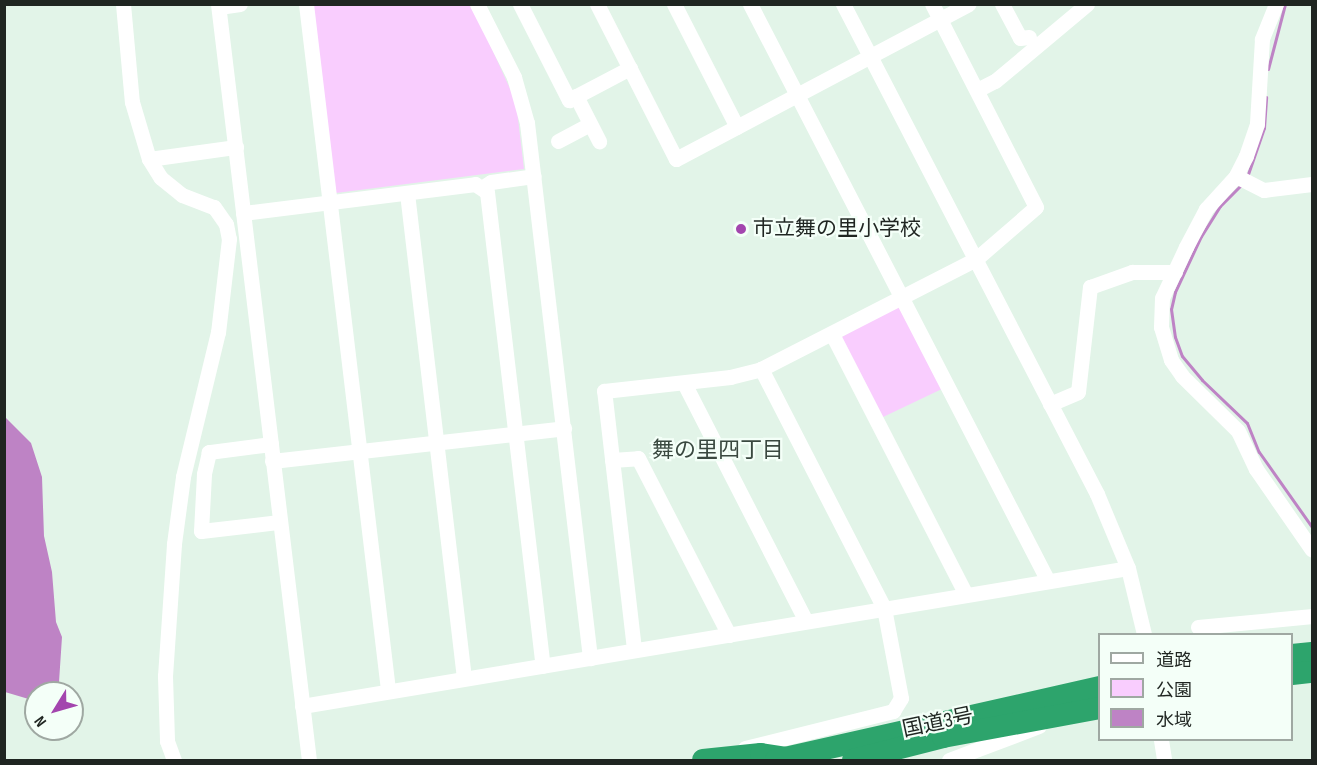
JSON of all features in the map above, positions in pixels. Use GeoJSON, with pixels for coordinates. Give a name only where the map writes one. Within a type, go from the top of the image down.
{"type":"FeatureCollection","features":[{"type":"Feature","properties":{"kind":"highway"},"geometry":{"type":"LineString","coordinates":[[1293,655],[1312,653]]}},
{"type":"Feature","properties":{"kind":"highway"},"geometry":{"type":"LineString","coordinates":[[1293,674],[1312,672]]}},
{"type":"Feature","properties":{"kind":"highway","name":"国道3号"},"geometry":{"type":"LineString","coordinates":[[713,759],[761,754],[781,759],[1098,687]]}},
{"type":"Feature","properties":{"kind":"highway","name":"国道3号"},"geometry":{"type":"LineString","coordinates":[[853,760],[943,737],[1098,708]]}},
{"type":"Feature","properties":{"kind":"street"},"geometry":{"type":"LineString","coordinates":[[123,4],[132,102],[149,159],[161,178],[182,195],[214,207],[226,225],[229,239],[218,332],[183,477],[174,544],[165,676],[167,741],[174,760]]}},
{"type":"Feature","properties":{"kind":"street"},"geometry":{"type":"LineString","coordinates":[[240,4],[218,6],[309,760]]}},
{"type":"Feature","properties":{"kind":"street"},"geometry":{"type":"LineString","coordinates":[[306,4],[388,690]]}},
{"type":"Feature","properties":{"kind":"street"},"geometry":{"type":"LineString","coordinates":[[477,4],[522,99],[534,176],[590,658]]}},
{"type":"Feature","properties":{"kind":"street"},"geometry":{"type":"LineString","coordinates":[[520,4],[569,100],[630,68]]}},
{"type":"Feature","properties":{"kind":"street"},"geometry":{"type":"LineString","coordinates":[[597,4],[676,159],[779,103],[798,97],[969,4]]}},
{"type":"Feature","properties":{"kind":"street"},"geometry":{"type":"LineString","coordinates":[[674,4],[737,127]]}},
{"type":"Feature","properties":{"kind":"street"},"geometry":{"type":"LineString","coordinates":[[750,4],[1048,581]]}},
{"type":"Feature","properties":{"kind":"street"},"geometry":{"type":"LineString","coordinates":[[843,4],[1097,494],[1128,568],[1144,633]]}},
{"type":"Feature","properties":{"kind":"street"},"geometry":{"type":"LineString","coordinates":[[634,649],[604,392],[684,383],[761,369],[976,259],[1036,207],[932,4]]}},
{"type":"Feature","properties":{"kind":"street"},"geometry":{"type":"LineString","coordinates":[[1002,4],[1020,38],[1029,37]]}},
{"type":"Feature","properties":{"kind":"street"},"geometry":{"type":"LineString","coordinates":[[977,90],[995,81],[1087,4]]}},
{"type":"Feature","properties":{"kind":"street"},"geometry":{"type":"LineString","coordinates":[[1276,4],[1262,39],[1258,65],[1257,124],[1236,176],[1206,209],[1175,272],[1160,311],[1164,343],[1171,360],[1182,376],[1238,431],[1256,470],[1312,550]]}},
{"type":"Feature","properties":{"kind":"street"},"geometry":{"type":"LineString","coordinates":[[576,96],[599,141]]}},
{"type":"Feature","properties":{"kind":"street"},"geometry":{"type":"LineString","coordinates":[[558,141],[590,124]]}},
{"type":"Feature","properties":{"kind":"street"},"geometry":{"type":"LineString","coordinates":[[149,159],[236,147]]}},
{"type":"Feature","properties":{"kind":"street"},"geometry":{"type":"LineString","coordinates":[[483,187],[491,182],[534,176]]}},
{"type":"Feature","properties":{"kind":"street"},"geometry":{"type":"LineString","coordinates":[[1236,176],[1264,190],[1312,184]]}},
{"type":"Feature","properties":{"kind":"street"},"geometry":{"type":"LineString","coordinates":[[243,213],[475,184],[483,187]]}},
{"type":"Feature","properties":{"kind":"street"},"geometry":{"type":"LineString","coordinates":[[483,187],[543,666]]}},
{"type":"Feature","properties":{"kind":"street"},"geometry":{"type":"LineString","coordinates":[[407,193],[464,678]]}},
{"type":"Feature","properties":{"kind":"street"},"geometry":{"type":"LineString","coordinates":[[1050,404],[1078,392],[1090,287],[1132,273],[1175,272]]}},
{"type":"Feature","properties":{"kind":"street"},"geometry":{"type":"LineString","coordinates":[[832,334],[966,595]]}},
{"type":"Feature","properties":{"kind":"street"},"geometry":{"type":"LineString","coordinates":[[713,759],[749,747],[893,711],[901,698],[884,608],[761,369]]}},
{"type":"Feature","properties":{"kind":"street"},"geometry":{"type":"LineString","coordinates":[[684,383],[806,621]]}},
{"type":"Feature","properties":{"kind":"street"},"geometry":{"type":"LineString","coordinates":[[272,461],[564,428]]}},
{"type":"Feature","properties":{"kind":"street"},"geometry":{"type":"LineString","coordinates":[[270,444],[209,452],[204,474],[201,531],[279,522]]}},
{"type":"Feature","properties":{"kind":"street"},"geometry":{"type":"LineString","coordinates":[[612,460],[638,458],[729,635]]}},
{"type":"Feature","properties":{"kind":"street"},"geometry":{"type":"LineString","coordinates":[[302,706],[1128,568]]}},
{"type":"Feature","properties":{"kind":"street"},"geometry":{"type":"LineString","coordinates":[[1198,627],[1312,616]]}},
{"type":"Feature","properties":{"kind":"street"},"geometry":{"type":"LineString","coordinates":[[949,760],[1061,716]]}},
{"type":"Feature","properties":{"kind":"street"},"geometry":{"type":"LineString","coordinates":[[1161,741],[1164,760]]}},
{"type":"Feature","properties":{"kind":"green space"},"geometry":{"type":"Polygon","coordinates":[[[311,5],[472,5],[516,102],[524,169],[336,193],[311,5]]]}},
{"type":"Feature","properties":{"kind":"green space"},"geometry":{"type":"Polygon","coordinates":[[[897,306],[902,308],[944,388],[881,418],[840,338],[897,306]]]}},
{"type":"Feature","properties":{"kind":"water"},"geometry":{"type":"Polygon","coordinates":[[[5,417],[31,443],[42,477],[44,536],[52,572],[56,622],[62,637],[59,681],[24,681],[24,698],[5,692],[5,417]]]}},
{"type":"Feature","properties":{"kind":"waterway"},"geometry":{"type":"LineString","coordinates":[[1268,69],[1285,4]]}},
{"type":"Feature","properties":{"kind":"waterway"},"geometry":{"type":"LineString","coordinates":[[1247,177],[1264,128],[1266,97]]}},
{"type":"Feature","properties":{"kind":"waterway"},"geometry":{"type":"LineString","coordinates":[[1242,184],[1220,206],[1201,236],[1175,292],[1171,309],[1175,337],[1182,356],[1202,380],[1247,423],[1259,452],[1312,527]]}},
{"type":"Feature","properties":{"kind":"place","name":"市立舞の里小学校"},"geometry":{"type":"Point","coordinates":[741,229]}},
{"type":"Feature","properties":{"kind":"district","name":"舞の里四丁目"},"geometry":{"type":"Point","coordinates":[718,451]}}]}
